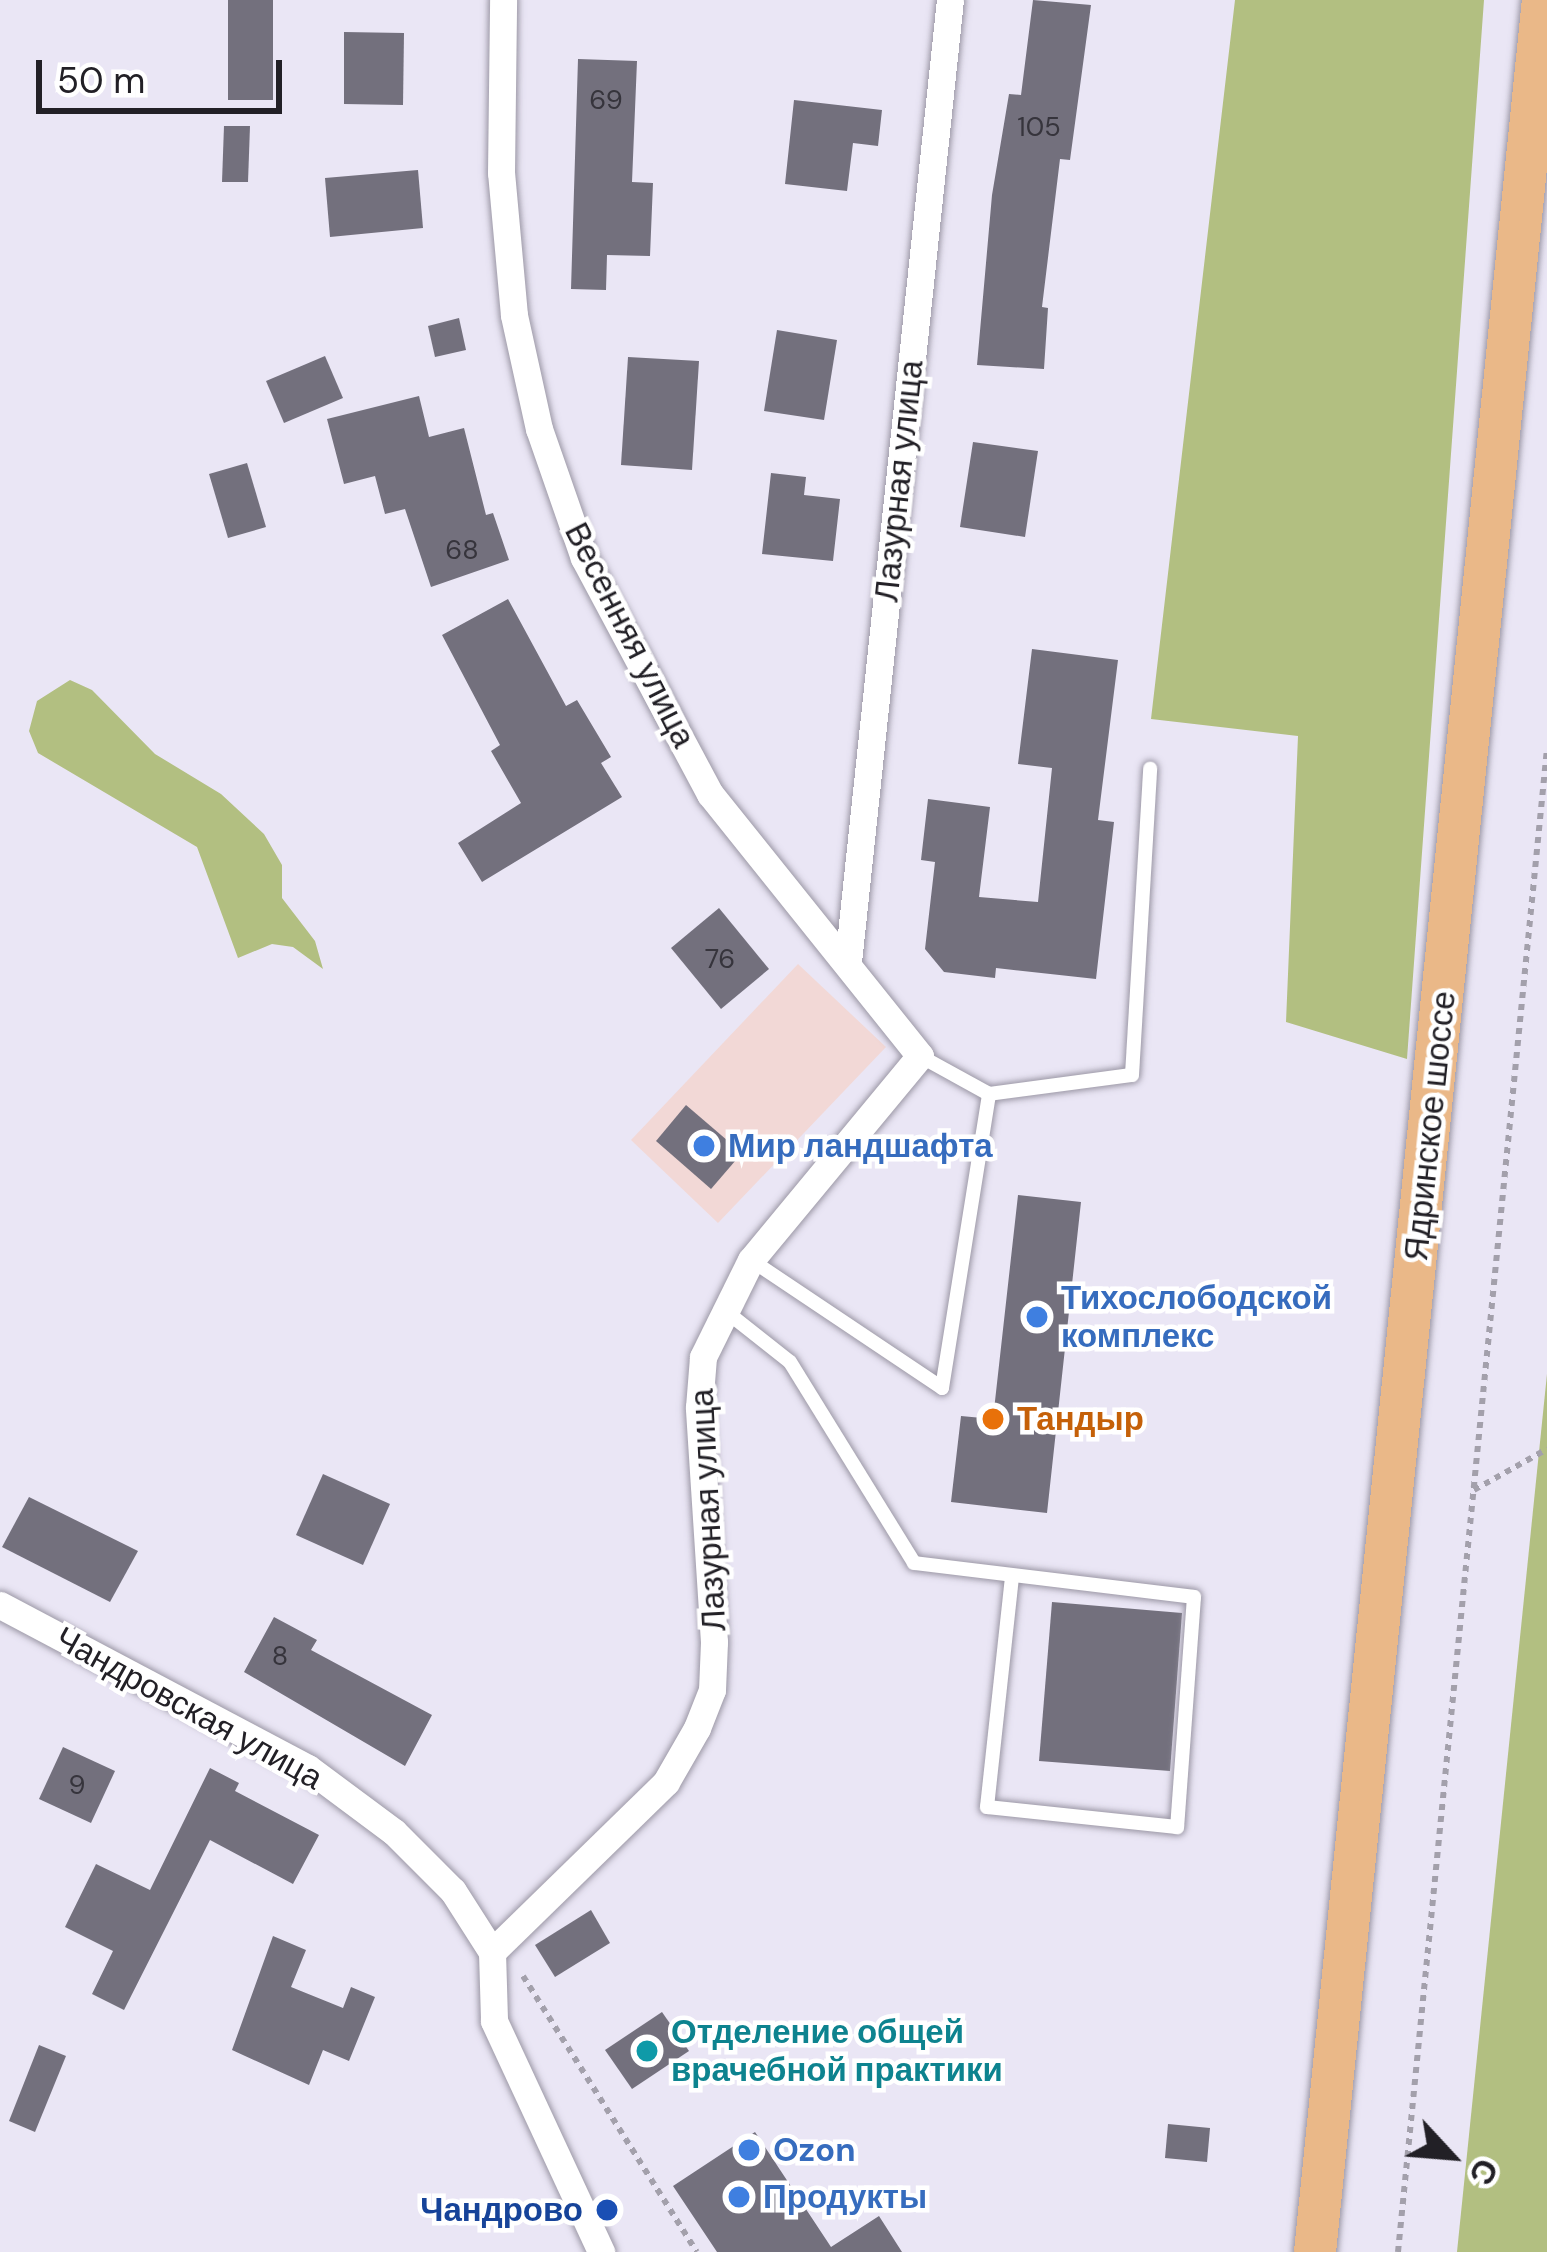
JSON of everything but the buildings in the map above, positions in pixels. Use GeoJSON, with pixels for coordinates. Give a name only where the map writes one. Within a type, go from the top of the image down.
{"type":"FeatureCollection","features":[{"type":"Feature","properties":{"kind":"main road","name":"Ядринское шоссе"},"geometry":{"type":"LineString","coordinates":[[1315,2252],[1543,0]]}},
{"type":"Feature","properties":{"kind":"street","name":"Весенняя улица"},"geometry":{"type":"LineString","coordinates":[[503,0],[501,173],[514,315],[539,429],[584,558],[710,794],[920,1056]]}},
{"type":"Feature","properties":{"kind":"street","name":"Лазурная улица"},"geometry":{"type":"LineString","coordinates":[[848,962],[950,0]]}},
{"type":"Feature","properties":{"kind":"street","name":"Лазурная улица"},"geometry":{"type":"LineString","coordinates":[[492,1952],[666,1782],[712,1690],[698,1407],[703,1357],[751,1260],[920,1056]]}},
{"type":"Feature","properties":{"kind":"street","name":"Чандровская улица"},"geometry":{"type":"LineString","coordinates":[[0,1605],[308,1768],[394,1832],[453,1891],[492,1952]]}},
{"type":"Feature","properties":{"kind":"street"},"geometry":{"type":"LineString","coordinates":[[492,1952],[494,2021],[601,2252]]}},
{"type":"Feature","properties":{"kind":"lane"},"geometry":{"type":"LineString","coordinates":[[920,1056],[989,1094],[1132,1075],[1150,769]]}},
{"type":"Feature","properties":{"kind":"lane"},"geometry":{"type":"LineString","coordinates":[[751,1260],[942,1388],[989,1094]]}},
{"type":"Feature","properties":{"kind":"lane"},"geometry":{"type":"LineString","coordinates":[[723,1309],[790,1362],[914,1563],[1194,1597],[1177,1827],[987,1807],[1012,1577]]}},
{"type":"Feature","properties":{"kind":"path"},"geometry":{"type":"LineString","coordinates":[[1397,2252],[1547,748]]}},
{"type":"Feature","properties":{"kind":"path"},"geometry":{"type":"LineString","coordinates":[[1474,1490],[1547,1449]]}},
{"type":"Feature","properties":{"kind":"path"},"geometry":{"type":"LineString","coordinates":[[492,1952],[522,1973],[697,2252]]}},
{"type":"Feature","properties":{"kind":"shaded area"},"geometry":{"type":"Polygon","coordinates":[[[798,964],[886,1047],[718,1223],[631,1140],[798,964]]]}},
{"type":"Feature","properties":{"kind":"green space"},"geometry":{"type":"Polygon","coordinates":[[[1235,0],[1484,0],[1407,1059],[1286,1022],[1298,736],[1151,719],[1235,0]]]}},
{"type":"Feature","properties":{"kind":"green space"},"geometry":{"type":"Polygon","coordinates":[[[70,680],[92,690],[155,754],[221,794],[264,834],[282,865],[282,898],[315,941],[323,969],[293,947],[272,944],[238,958],[197,847],[38,753],[29,731],[37,701],[70,680]]]}},
{"type":"Feature","properties":{"kind":"green space"},"geometry":{"type":"Polygon","coordinates":[[[1547,1374],[1547,2252],[1457,2252],[1547,1374]]]}},
{"type":"Feature","properties":{"kind":"place","name":"Мир ландшафта"},"geometry":{"type":"Point","coordinates":[704,1146]}},
{"type":"Feature","properties":{"kind":"place","name":"Тихослободской комплекс"},"geometry":{"type":"Point","coordinates":[1037,1317]}},
{"type":"Feature","properties":{"kind":"place","name":"Тандыр"},"geometry":{"type":"Point","coordinates":[993,1419]}},
{"type":"Feature","properties":{"kind":"place","name":"Отделение общей врачебной практики"},"geometry":{"type":"Point","coordinates":[647,2051]}},
{"type":"Feature","properties":{"kind":"place","name":"Ozon"},"geometry":{"type":"Point","coordinates":[749,2150]}},
{"type":"Feature","properties":{"kind":"place","name":"Продукты"},"geometry":{"type":"Point","coordinates":[739,2197]}},
{"type":"Feature","properties":{"kind":"place","name":"Чандрово"},"geometry":{"type":"Point","coordinates":[607,2210]}}]}
